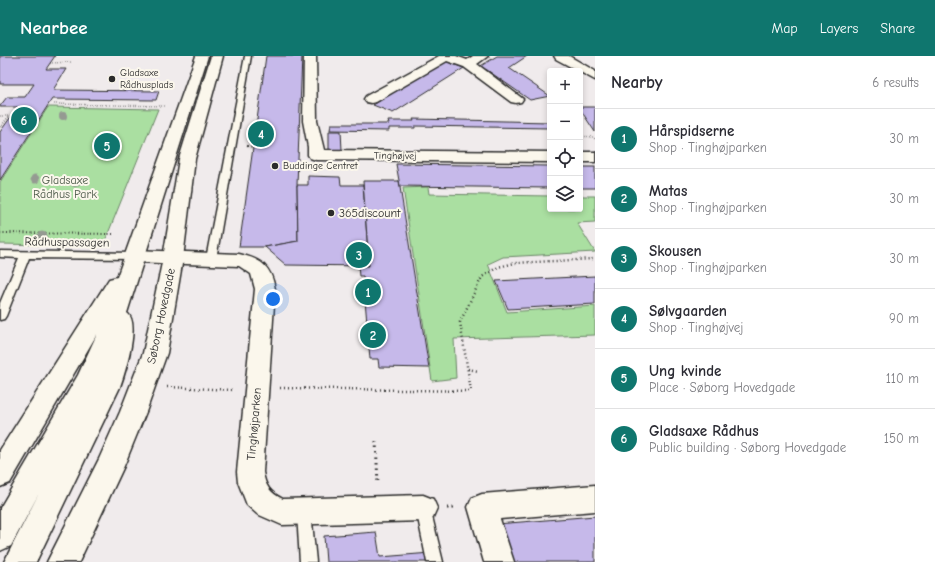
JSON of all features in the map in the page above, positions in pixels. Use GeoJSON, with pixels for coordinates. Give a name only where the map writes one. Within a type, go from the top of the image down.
{"type":"FeatureCollection","features":[{"type":"Feature","properties":{"kind":"street"},"geometry":{"type":"LineString","coordinates":[[0,536],[89,379],[110,332],[134,256],[202,56]]}},
{"type":"Feature","properties":{"kind":"street","name":"Søborg Hovedgade"},"geometry":{"type":"LineString","coordinates":[[63,562],[110,466],[149,371],[160,336],[187,159],[217,56]]}},
{"type":"Feature","properties":{"kind":"street","name":"Tinghøjvej"},"geometry":{"type":"LineString","coordinates":[[310,56],[310,121],[316,147],[316,155],[547,157]]}},
{"type":"Feature","properties":{"kind":"street"},"geometry":{"type":"LineString","coordinates":[[468,64],[482,56]]}},
{"type":"Feature","properties":{"kind":"street"},"geometry":{"type":"LineString","coordinates":[[560,56],[595,76]]}},
{"type":"Feature","properties":{"kind":"street"},"geometry":{"type":"LineString","coordinates":[[371,99],[446,57],[468,64],[516,99]]}},
{"type":"Feature","properties":{"kind":"street"},"geometry":{"type":"LineString","coordinates":[[583,157],[595,157]]}},
{"type":"Feature","properties":{"kind":"street"},"geometry":{"type":"LineString","coordinates":[[0,474],[134,256]]}},
{"type":"Feature","properties":{"kind":"street","name":"Tinghøjparken"},"geometry":{"type":"LineString","coordinates":[[134,256],[246,261],[252,263],[264,278],[265,289],[251,482],[257,496],[267,505],[282,512],[423,508]]}},
{"type":"Feature","properties":{"kind":"street"},"geometry":{"type":"LineString","coordinates":[[20,562],[108,387],[119,351],[122,331],[121,300]]}},
{"type":"Feature","properties":{"kind":"street"},"geometry":{"type":"LineString","coordinates":[[499,562],[482,507],[595,498]]}},
{"type":"Feature","properties":{"kind":"lane"},"geometry":{"type":"LineString","coordinates":[[210,259],[248,56]]}},
{"type":"Feature","properties":{"kind":"lane","name":"Rådhuspassagen"},"geometry":{"type":"LineString","coordinates":[[0,254],[134,256]]}},
{"type":"Feature","properties":{"kind":"lane"},"geometry":{"type":"LineString","coordinates":[[0,316],[26,254]]}},
{"type":"Feature","properties":{"kind":"lane"},"geometry":{"type":"LineString","coordinates":[[423,508],[435,562]]}},
{"type":"Feature","properties":{"kind":"lane"},"geometry":{"type":"LineString","coordinates":[[304,512],[308,562]]}},
{"type":"Feature","properties":{"kind":"path"},"geometry":{"type":"LineString","coordinates":[[50,63],[72,62]]}},
{"type":"Feature","properties":{"kind":"path"},"geometry":{"type":"LineString","coordinates":[[54,104],[185,107]]}},
{"type":"Feature","properties":{"kind":"path"},"geometry":{"type":"LineString","coordinates":[[0,116],[9,116],[0,128]]}},
{"type":"Feature","properties":{"kind":"path"},"geometry":{"type":"LineString","coordinates":[[583,136],[593,136],[595,139]]}},
{"type":"Feature","properties":{"kind":"path"},"geometry":{"type":"LineString","coordinates":[[0,233],[115,234]]}},
{"type":"Feature","properties":{"kind":"path"},"geometry":{"type":"LineString","coordinates":[[166,387],[241,391],[258,387],[471,391],[460,322],[482,278],[498,267],[515,263],[595,259]]}},
{"type":"Feature","properties":{"kind":"path"},"geometry":{"type":"LineString","coordinates":[[468,369],[478,371]]}},
{"type":"Feature","properties":{"kind":"path"},"geometry":{"type":"LineString","coordinates":[[376,441],[379,510]]}},
{"type":"Feature","properties":{"kind":"path"},"geometry":{"type":"LineString","coordinates":[[423,508],[482,507]]}},
{"type":"Feature","properties":{"kind":"green space","name":"Gladsaxe Rådhus Park"},"geometry":{"type":"Polygon","coordinates":[[[48,107],[158,109],[103,246],[0,244],[0,182],[48,107]]]}},
{"type":"Feature","properties":{"kind":"green space"},"geometry":{"type":"Polygon","coordinates":[[[428,187],[429,194],[547,196],[547,212],[583,212],[583,196],[595,196],[595,222],[577,223],[595,252],[503,257],[488,264],[507,312],[595,306],[595,335],[454,339],[456,378],[432,381],[403,188],[428,187]]]}},
{"type":"Feature","properties":{"kind":"building"},"geometry":{"type":"Polygon","coordinates":[[[0,56],[55,56],[46,69],[66,69],[53,90],[159,91],[156,100],[52,99],[0,180],[0,132],[18,107],[0,106],[7,97],[25,97],[34,84],[0,84],[0,56]]]}},
{"type":"Feature","properties":{"kind":"building","name":"Buddinge Centret"},"geometry":{"type":"Polygon","coordinates":[[[266,56],[302,56],[297,185],[298,241],[265,247],[239,247],[266,56]]]}},
{"type":"Feature","properties":{"kind":"building"},"geometry":{"type":"Polygon","coordinates":[[[497,56],[527,56],[509,68],[547,94],[547,97],[530,100],[487,70],[479,67],[497,56]]]}},
{"type":"Feature","properties":{"kind":"building"},"geometry":{"type":"Polygon","coordinates":[[[445,61],[464,68],[393,113],[373,105],[445,61]]]}},
{"type":"Feature","properties":{"kind":"building"},"geometry":{"type":"Polygon","coordinates":[[[583,107],[595,107],[595,132],[583,114],[583,107]]]}},
{"type":"Feature","properties":{"kind":"building"},"geometry":{"type":"Polygon","coordinates":[[[413,119],[547,122],[547,128],[415,126],[415,128],[389,128],[389,131],[330,130],[331,124],[389,124],[388,121],[414,121],[413,119]]]}},
{"type":"Feature","properties":{"kind":"building"},"geometry":{"type":"Polygon","coordinates":[[[329,131],[341,131],[342,150],[329,150],[329,131]]]}},
{"type":"Feature","properties":{"kind":"building"},"geometry":{"type":"Polygon","coordinates":[[[396,164],[547,166],[547,188],[400,186],[396,164]]]}},
{"type":"Feature","properties":{"kind":"building"},"geometry":{"type":"Polygon","coordinates":[[[583,167],[595,167],[595,188],[583,188],[583,167]]]}},
{"type":"Feature","properties":{"kind":"building","name":"365discount"},"geometry":{"type":"Polygon","coordinates":[[[308,176],[340,177],[341,185],[363,185],[369,266],[286,265],[265,247],[298,241],[297,185],[308,185],[308,176]]]}},
{"type":"Feature","properties":{"kind":"building"},"geometry":{"type":"Polygon","coordinates":[[[363,181],[399,181],[429,368],[379,367],[378,359],[370,359],[363,276],[359,276],[358,266],[369,266],[363,181]]]}},
{"type":"Feature","properties":{"kind":"building"},"geometry":{"type":"Polygon","coordinates":[[[595,276],[595,304],[508,309],[496,281],[595,276]]]}},
{"type":"Feature","properties":{"kind":"building"},"geometry":{"type":"Polygon","coordinates":[[[595,516],[595,562],[510,562],[497,524],[595,516]]]}},
{"type":"Feature","properties":{"kind":"building"},"geometry":{"type":"Polygon","coordinates":[[[376,532],[380,557],[431,553],[433,562],[326,562],[324,536],[376,532]]]}},
{"type":"Feature","properties":{"kind":"place","name":"Gladsaxe Rådhusplads"},"geometry":{"type":"Point","coordinates":[112,79]}},
{"type":"Feature","properties":{"kind":"place","name":"Gladsaxe Rådhus"},"geometry":{"type":"Point","coordinates":[24,120]}},
{"type":"Feature","properties":{"kind":"place","name":"Sølvgaarden"},"geometry":{"type":"Point","coordinates":[261,134]}},
{"type":"Feature","properties":{"kind":"place","name":"Ung kvinde"},"geometry":{"type":"Point","coordinates":[107,146]}},
{"type":"Feature","properties":{"kind":"place","name":"Buddinge Centret"},"geometry":{"type":"Point","coordinates":[275,166]}},
{"type":"Feature","properties":{"kind":"place","name":"365discount"},"geometry":{"type":"Point","coordinates":[331,213]}},
{"type":"Feature","properties":{"kind":"place","name":"Skousen"},"geometry":{"type":"Point","coordinates":[359,255]}},
{"type":"Feature","properties":{"kind":"place","name":"Hårspidserne"},"geometry":{"type":"Point","coordinates":[368,292]}},
{"type":"Feature","properties":{"kind":"place","name":"Matas"},"geometry":{"type":"Point","coordinates":[373,335]}}]}
